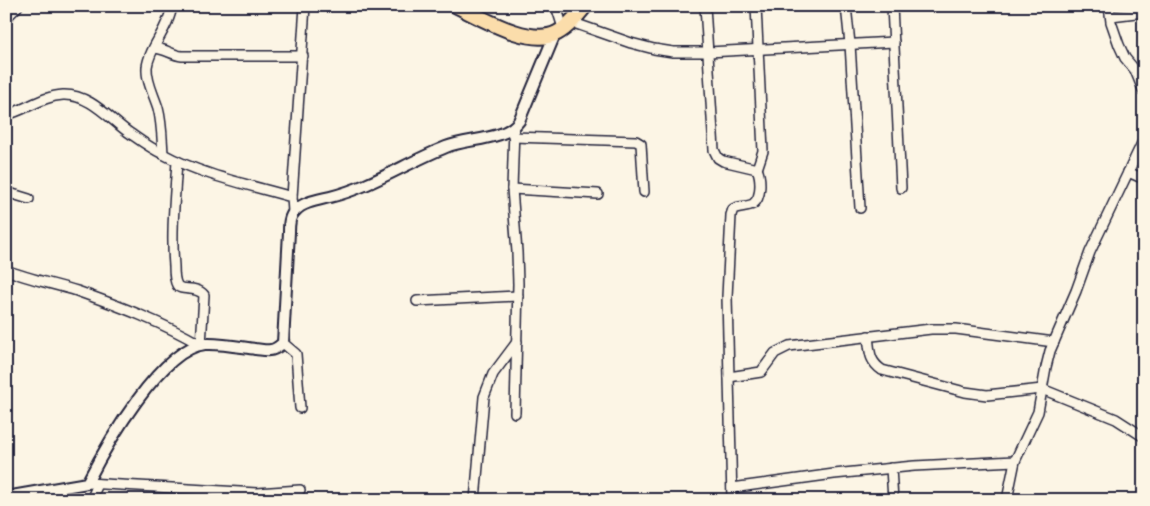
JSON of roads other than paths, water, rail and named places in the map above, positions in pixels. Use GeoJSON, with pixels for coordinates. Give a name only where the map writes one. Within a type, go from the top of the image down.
{"type":"FeatureCollection","features":[{"type":"Feature","properties":{"kind":"highway"},"geometry":{"type":"LineString","coordinates":[[457,6],[511,31],[542,36],[563,28],[585,6]]}},
{"type":"Feature","properties":{"kind":"street"},"geometry":{"type":"LineString","coordinates":[[6,18],[18,6]]}},
{"type":"Feature","properties":{"kind":"street"},"geometry":{"type":"LineString","coordinates":[[163,154],[161,123],[158,107],[147,78],[147,65],[164,31],[172,6]]}},
{"type":"Feature","properties":{"kind":"street"},"geometry":{"type":"LineString","coordinates":[[515,413],[518,296],[512,189],[514,133],[563,28],[556,6]]}},
{"type":"Feature","properties":{"kind":"street"},"geometry":{"type":"LineString","coordinates":[[705,6],[714,150],[718,158],[723,161],[757,169]]}},
{"type":"Feature","properties":{"kind":"street"},"geometry":{"type":"LineString","coordinates":[[732,500],[727,278],[731,215],[733,209],[751,205],[756,201],[760,175],[757,169],[763,151],[756,6]]}},
{"type":"Feature","properties":{"kind":"street"},"geometry":{"type":"LineString","coordinates":[[846,6],[860,208]]}},
{"type":"Feature","properties":{"kind":"street"},"geometry":{"type":"LineString","coordinates":[[892,6],[901,188]]}},
{"type":"Feature","properties":{"kind":"street"},"geometry":{"type":"LineString","coordinates":[[283,343],[305,7]]}},
{"type":"Feature","properties":{"kind":"street"},"geometry":{"type":"LineString","coordinates":[[1144,12],[1110,11],[1119,45],[1125,58],[1139,70],[1144,92]]}},
{"type":"Feature","properties":{"kind":"street"},"geometry":{"type":"LineString","coordinates":[[563,28],[673,52],[708,52],[894,42]]}},
{"type":"Feature","properties":{"kind":"street"},"geometry":{"type":"LineString","coordinates":[[155,48],[164,49],[174,55],[182,56],[303,56]]}},
{"type":"Feature","properties":{"kind":"street"},"geometry":{"type":"LineString","coordinates":[[6,115],[52,97],[64,95],[80,98],[94,104],[130,134],[177,161],[194,168],[292,197]]}},
{"type":"Feature","properties":{"kind":"street"},"geometry":{"type":"LineString","coordinates":[[293,212],[310,202],[344,194],[446,147],[466,141],[514,133],[636,141],[641,144],[644,192]]}},
{"type":"Feature","properties":{"kind":"street"},"geometry":{"type":"LineString","coordinates":[[1007,500],[1015,461],[1038,412],[1046,367],[1054,342],[1076,292],[1090,252],[1144,139]]}},
{"type":"Feature","properties":{"kind":"street"},"geometry":{"type":"LineString","coordinates":[[177,161],[172,248],[175,279],[180,288],[194,288],[201,290],[204,294],[201,345]]}},
{"type":"Feature","properties":{"kind":"street"},"geometry":{"type":"LineString","coordinates":[[1128,172],[1144,179]]}},
{"type":"Feature","properties":{"kind":"street"},"geometry":{"type":"LineString","coordinates":[[512,189],[598,194]]}},
{"type":"Feature","properties":{"kind":"street"},"geometry":{"type":"LineString","coordinates":[[6,192],[28,199]]}},
{"type":"Feature","properties":{"kind":"street"},"geometry":{"type":"LineString","coordinates":[[6,270],[118,307],[176,330],[201,345]]}},
{"type":"Feature","properties":{"kind":"street"},"geometry":{"type":"LineString","coordinates":[[417,301],[518,296]]}},
{"type":"Feature","properties":{"kind":"street"},"geometry":{"type":"LineString","coordinates":[[729,377],[761,372],[775,353],[789,346],[931,329],[956,329],[1054,342]]}},
{"type":"Feature","properties":{"kind":"street"},"geometry":{"type":"LineString","coordinates":[[868,336],[871,358],[875,365],[882,370],[957,390],[987,395],[1042,389],[1116,419],[1144,437]]}},
{"type":"Feature","properties":{"kind":"street"},"geometry":{"type":"LineString","coordinates":[[474,500],[484,397],[493,374],[517,342]]}},
{"type":"Feature","properties":{"kind":"street"},"geometry":{"type":"LineString","coordinates":[[87,483],[103,451],[135,402],[158,375],[191,348],[206,344],[270,350],[283,343]]}},
{"type":"Feature","properties":{"kind":"street"},"geometry":{"type":"LineString","coordinates":[[283,343],[296,354],[300,408]]}},
{"type":"Feature","properties":{"kind":"street"},"geometry":{"type":"LineString","coordinates":[[732,488],[891,468],[1015,461]]}},
{"type":"Feature","properties":{"kind":"street"},"geometry":{"type":"LineString","coordinates":[[891,468],[892,500]]}},
{"type":"Feature","properties":{"kind":"street"},"geometry":{"type":"LineString","coordinates":[[6,497],[87,483],[257,493],[300,490]]}},
{"type":"Feature","properties":{"kind":"street"},"geometry":{"type":"LineString","coordinates":[[92,500],[98,484]]}},
{"type":"Feature","properties":{"kind":"street"},"geometry":{"type":"LineString","coordinates":[[200,490],[200,500]]}}]}
